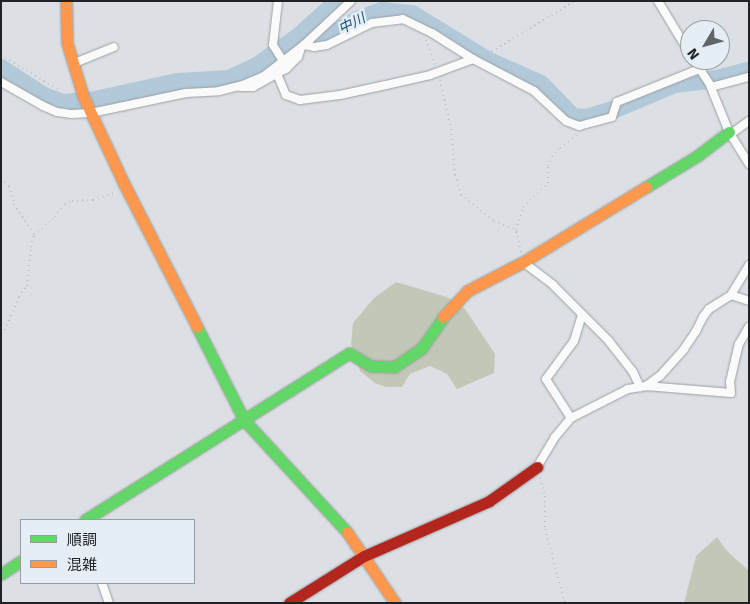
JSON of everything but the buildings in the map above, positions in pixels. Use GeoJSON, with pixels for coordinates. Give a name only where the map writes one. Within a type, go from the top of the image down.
{"type":"FeatureCollection","features":[{"type":"Feature","properties":{"kind":"street"},"geometry":{"type":"LineString","coordinates":[[66,1],[67,43],[83,96],[125,186],[244,420],[282,464],[345,530],[395,603]]}},
{"type":"Feature","properties":{"kind":"street"},"geometry":{"type":"LineString","coordinates":[[278,1],[273,34],[274,49],[281,59]]}},
{"type":"Feature","properties":{"kind":"street"},"geometry":{"type":"LineString","coordinates":[[1,82],[57,112],[90,111],[186,93],[219,91],[236,87],[264,76],[281,59],[303,46],[351,1]]}},
{"type":"Feature","properties":{"kind":"street"},"geometry":{"type":"LineString","coordinates":[[658,1],[680,37]]}},
{"type":"Feature","properties":{"kind":"street"},"geometry":{"type":"LineString","coordinates":[[303,46],[314,47],[327,44],[372,24],[387,20],[403,19],[534,91],[573,125],[612,117],[617,102],[697,70]]}},
{"type":"Feature","properties":{"kind":"street"},"geometry":{"type":"LineString","coordinates":[[236,87],[253,87],[277,74],[298,57],[303,46]]}},
{"type":"Feature","properties":{"kind":"street"},"geometry":{"type":"LineString","coordinates":[[72,64],[114,47]]}},
{"type":"Feature","properties":{"kind":"street"},"geometry":{"type":"LineString","coordinates":[[277,74],[286,96],[300,100],[349,93],[438,71],[473,59]]}},
{"type":"Feature","properties":{"kind":"street"},"geometry":{"type":"LineString","coordinates":[[700,70],[710,86],[730,133],[749,164]]}},
{"type":"Feature","properties":{"kind":"street"},"geometry":{"type":"LineString","coordinates":[[710,86],[749,77]]}},
{"type":"Feature","properties":{"kind":"street"},"geometry":{"type":"LineString","coordinates":[[87,519],[349,353],[371,366],[380,368],[394,367],[421,349],[459,297],[523,262],[697,156],[749,121]]}},
{"type":"Feature","properties":{"kind":"street"},"geometry":{"type":"LineString","coordinates":[[523,262],[553,285],[608,340],[643,386]]}},
{"type":"Feature","properties":{"kind":"street"},"geometry":{"type":"LineString","coordinates":[[643,386],[660,376],[684,349],[709,309],[731,295],[749,265]]}},
{"type":"Feature","properties":{"kind":"street"},"geometry":{"type":"LineString","coordinates":[[731,295],[749,301]]}},
{"type":"Feature","properties":{"kind":"street"},"geometry":{"type":"LineString","coordinates":[[571,418],[546,379],[574,341],[582,314]]}},
{"type":"Feature","properties":{"kind":"street"},"geometry":{"type":"LineString","coordinates":[[289,603],[364,556],[488,501],[528,475],[536,467],[555,436],[571,418],[628,389],[643,386],[731,393],[730,382],[739,344],[749,328]]}},
{"type":"Feature","properties":{"kind":"street"},"geometry":{"type":"LineString","coordinates":[[1,574],[20,562]]}},
{"type":"Feature","properties":{"kind":"street"},"geometry":{"type":"LineString","coordinates":[[102,584],[109,603]]}},
{"type":"Feature","properties":{"kind":"path"},"geometry":{"type":"LineString","coordinates":[[484,54],[496,49],[575,1]]}},
{"type":"Feature","properties":{"kind":"path"},"geometry":{"type":"LineString","coordinates":[[417,26],[424,37],[438,71],[450,129],[455,175],[461,195],[487,216],[516,230]]}},
{"type":"Feature","properties":{"kind":"path"},"geometry":{"type":"LineString","coordinates":[[1,55],[60,90]]}},
{"type":"Feature","properties":{"kind":"path"},"geometry":{"type":"LineString","coordinates":[[523,262],[516,230],[523,207],[548,183],[548,166],[552,157],[560,148],[592,122]]}},
{"type":"Feature","properties":{"kind":"path"},"geometry":{"type":"LineString","coordinates":[[1,178],[8,186],[14,204],[34,235]]}},
{"type":"Feature","properties":{"kind":"path"},"geometry":{"type":"LineString","coordinates":[[5,330],[19,296],[27,286],[34,235],[55,217],[65,204],[114,194],[125,186]]}},
{"type":"Feature","properties":{"kind":"path"},"geometry":{"type":"LineString","coordinates":[[536,467],[545,496],[545,529],[565,603]]}},
{"type":"Feature","properties":{"kind":"green space"},"geometry":{"type":"Polygon","coordinates":[[[396,282],[447,297],[465,309],[495,354],[494,373],[457,389],[447,374],[430,366],[410,374],[402,387],[386,387],[375,383],[360,371],[351,344],[353,323],[374,298],[396,282]]]}},
{"type":"Feature","properties":{"kind":"green space"},"geometry":{"type":"Polygon","coordinates":[[[717,537],[727,551],[749,571],[749,603],[684,603],[696,556],[717,537]]]}},
{"type":"Feature","properties":{"kind":"waterway","name":"中川"},"geometry":{"type":"LineString","coordinates":[[1,68],[44,96],[63,103],[95,100],[177,82],[229,79],[257,66],[298,37],[338,1]]}},
{"type":"Feature","properties":{"kind":"waterway","name":"中川"},"geometry":{"type":"LineString","coordinates":[[298,37],[326,38],[357,20],[382,11],[412,14],[487,60],[541,84],[573,117],[586,118],[613,110],[675,84],[716,79],[749,71]]}},
{"type":"Feature","properties":{"kind":"traffic: fast"},"geometry":{"type":"LineString","coordinates":[[646,187],[697,156],[729,132]]}},
{"type":"Feature","properties":{"kind":"traffic: fast"},"geometry":{"type":"LineString","coordinates":[[87,519],[349,353],[371,366],[394,367],[421,349],[443,317]]}},
{"type":"Feature","properties":{"kind":"traffic: fast"},"geometry":{"type":"LineString","coordinates":[[197,327],[244,420],[347,532]]}},
{"type":"Feature","properties":{"kind":"traffic: fast"},"geometry":{"type":"LineString","coordinates":[[1,574],[20,562]]}},
{"type":"Feature","properties":{"kind":"traffic: slow"},"geometry":{"type":"LineString","coordinates":[[66,1],[67,43],[83,96],[125,186],[197,327]]}},
{"type":"Feature","properties":{"kind":"traffic: slow"},"geometry":{"type":"LineString","coordinates":[[443,317],[467,291],[523,262],[646,187]]}},
{"type":"Feature","properties":{"kind":"traffic: slow"},"geometry":{"type":"LineString","coordinates":[[347,532],[395,603]]}},
{"type":"Feature","properties":{"kind":"traffic: jam"},"geometry":{"type":"LineString","coordinates":[[289,603],[364,556],[489,501],[537,467]]}}]}
